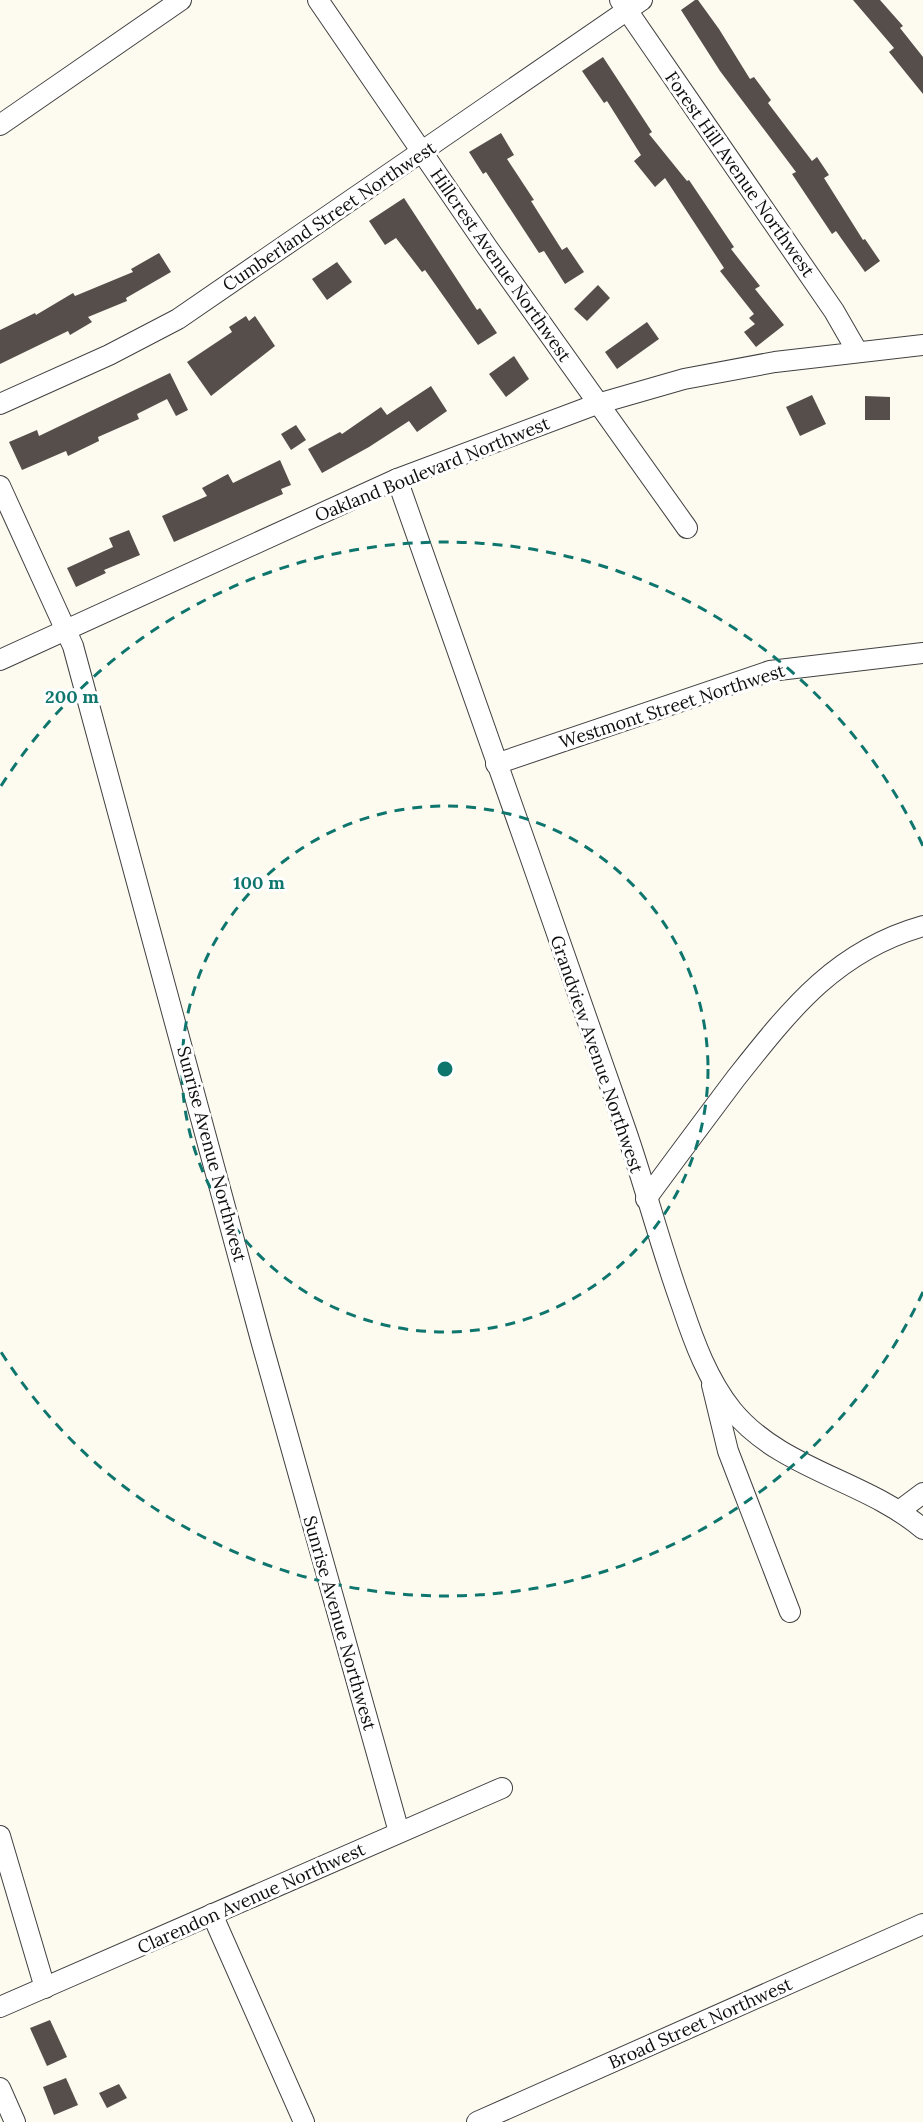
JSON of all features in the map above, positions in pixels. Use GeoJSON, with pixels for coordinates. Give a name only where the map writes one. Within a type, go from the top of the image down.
{"type":"FeatureCollection","features":[{"type":"Feature","properties":{"kind":"street"},"geometry":{"type":"LineString","coordinates":[[0,125],[182,0]]}},
{"type":"Feature","properties":{"kind":"street","name":"Hillcrest Avenue Northwest"},"geometry":{"type":"LineString","coordinates":[[318,0],[597,404],[622,435],[687,528]]}},
{"type":"Feature","properties":{"kind":"street","name":"Cumberland Street Northwest"},"geometry":{"type":"LineString","coordinates":[[0,404],[163,328],[422,151],[630,3]]}},
{"type":"Feature","properties":{"kind":"street","name":"Forest Hill Avenue Northwest"},"geometry":{"type":"LineString","coordinates":[[630,3],[834,311],[856,351]]}},
{"type":"Feature","properties":{"kind":"street","name":"Oakland Boulevard Northwest"},"geometry":{"type":"LineString","coordinates":[[0,660],[397,479],[597,404],[684,379],[775,362],[923,345]]}},
{"type":"Feature","properties":{"kind":"street","name":"Grandview Avenue Northwest"},"geometry":{"type":"LineString","coordinates":[[397,479],[627,1135],[693,1338],[711,1377],[733,1411],[771,1445],[900,1511],[923,1529]]}},
{"type":"Feature","properties":{"kind":"street","name":"Sunrise Avenue Northwest"},"geometry":{"type":"LineString","coordinates":[[0,486],[67,630],[399,1832]]}},
{"type":"Feature","properties":{"kind":"street","name":"Westmont Street Northwest"},"geometry":{"type":"LineString","coordinates":[[496,764],[770,671],[923,653]]}},
{"type":"Feature","properties":{"kind":"street"},"geometry":{"type":"LineString","coordinates":[[646,1199],[701,1124],[805,994],[830,973],[864,952],[888,939],[923,926]]}},
{"type":"Feature","properties":{"kind":"street"},"geometry":{"type":"LineString","coordinates":[[711,1377],[717,1414],[728,1451],[790,1612]]}},
{"type":"Feature","properties":{"kind":"street"},"geometry":{"type":"LineString","coordinates":[[900,1511],[923,1493]]}},
{"type":"Feature","properties":{"kind":"street","name":"Clarendon Avenue Northwest"},"geometry":{"type":"LineString","coordinates":[[0,2007],[502,1788]]}},
{"type":"Feature","properties":{"kind":"street"},"geometry":{"type":"LineString","coordinates":[[0,1836],[45,1988]]}},
{"type":"Feature","properties":{"kind":"street"},"geometry":{"type":"LineString","coordinates":[[212,1914],[304,2122]]}},
{"type":"Feature","properties":{"kind":"street","name":"Broad Street Northwest"},"geometry":{"type":"LineString","coordinates":[[477,2122],[923,1924]]}},
{"type":"Feature","properties":{"kind":"street"},"geometry":{"type":"LineString","coordinates":[[0,2088],[15,2122]]}},
{"type":"Feature","properties":{"kind":"building"},"geometry":{"type":"Polygon","coordinates":[[[698,0],[719,29],[750,79],[754,77],[771,100],[768,103],[812,161],[817,157],[829,175],[824,178],[863,240],[865,239],[880,261],[865,272],[836,231],[832,234],[792,174],[796,172],[720,71],[681,10],[698,0]]]}},
{"type":"Feature","properties":{"kind":"building"},"geometry":{"type":"Polygon","coordinates":[[[853,0],[880,0],[903,26],[900,28],[923,57],[923,94],[889,52],[894,48],[853,0]]]}},
{"type":"Feature","properties":{"kind":"building"},"geometry":{"type":"Polygon","coordinates":[[[603,57],[652,132],[649,134],[687,181],[689,180],[734,247],[731,249],[760,286],[755,289],[784,325],[756,347],[744,332],[755,324],[749,318],[754,314],[720,271],[724,268],[665,178],[655,187],[634,161],[641,155],[607,101],[604,103],[582,71],[603,57]]]}},
{"type":"Feature","properties":{"kind":"building"},"geometry":{"type":"Polygon","coordinates":[[[501,133],[514,155],[507,159],[534,200],[531,201],[562,250],[567,247],[584,272],[565,284],[544,251],[539,253],[486,172],[483,174],[469,152],[501,133]]]}},
{"type":"Feature","properties":{"kind":"building"},"geometry":{"type":"Polygon","coordinates":[[[404,198],[477,310],[480,308],[497,333],[478,345],[425,270],[422,272],[396,238],[385,245],[369,221],[404,198]]]}},
{"type":"Feature","properties":{"kind":"building"},"geometry":{"type":"Polygon","coordinates":[[[159,253],[171,272],[126,298],[127,301],[88,317],[92,322],[70,335],[68,331],[0,364],[0,330],[35,313],[36,315],[73,293],[75,296],[133,272],[131,269],[159,253]]]}},
{"type":"Feature","properties":{"kind":"building"},"geometry":{"type":"Polygon","coordinates":[[[337,262],[352,282],[327,300],[312,279],[337,262]]]}},
{"type":"Feature","properties":{"kind":"building"},"geometry":{"type":"Polygon","coordinates":[[[598,285],[610,298],[587,321],[574,309],[598,285]]]}},
{"type":"Feature","properties":{"kind":"building"},"geometry":{"type":"Polygon","coordinates":[[[246,316],[249,321],[255,316],[275,346],[211,396],[187,362],[232,332],[229,327],[246,316]]]}},
{"type":"Feature","properties":{"kind":"building"},"geometry":{"type":"Polygon","coordinates":[[[647,322],[659,339],[617,369],[605,352],[647,322]]]}},
{"type":"Feature","properties":{"kind":"building"},"geometry":{"type":"Polygon","coordinates":[[[514,356],[529,379],[506,397],[489,374],[514,356]]]}},
{"type":"Feature","properties":{"kind":"building"},"geometry":{"type":"Polygon","coordinates":[[[170,373],[188,410],[176,416],[167,399],[137,414],[139,419],[98,437],[99,441],[68,456],[66,451],[22,470],[9,442],[37,430],[39,436],[170,373]]]}},
{"type":"Feature","properties":{"kind":"building"},"geometry":{"type":"Polygon","coordinates":[[[431,386],[447,411],[417,432],[409,421],[322,473],[308,449],[340,432],[342,434],[381,407],[387,415],[431,386]]]}},
{"type":"Feature","properties":{"kind":"building"},"geometry":{"type":"Polygon","coordinates":[[[812,395],[826,424],[800,436],[786,407],[812,395]]]}},
{"type":"Feature","properties":{"kind":"building"},"geometry":{"type":"Polygon","coordinates":[[[865,396],[890,397],[890,420],[865,420],[865,396]]]}},
{"type":"Feature","properties":{"kind":"building"},"geometry":{"type":"Polygon","coordinates":[[[296,425],[306,440],[291,450],[281,434],[296,425]]]}},
{"type":"Feature","properties":{"kind":"building"},"geometry":{"type":"Polygon","coordinates":[[[280,460],[291,485],[281,489],[283,494],[174,542],[162,516],[207,496],[202,488],[228,474],[233,483],[280,460]]]}},
{"type":"Feature","properties":{"kind":"building"},"geometry":{"type":"Polygon","coordinates":[[[129,530],[140,555],[104,570],[106,573],[76,587],[67,568],[113,547],[109,538],[129,530]]]}},
{"type":"Feature","properties":{"kind":"building"},"geometry":{"type":"Polygon","coordinates":[[[50,2020],[67,2057],[47,2066],[30,2028],[50,2020]]]}},
{"type":"Feature","properties":{"kind":"building"},"geometry":{"type":"Polygon","coordinates":[[[66,2078],[78,2105],[54,2115],[43,2087],[66,2078]]]}},
{"type":"Feature","properties":{"kind":"building"},"geometry":{"type":"Polygon","coordinates":[[[119,2084],[127,2098],[107,2108],[99,2093],[119,2084]]]}}]}
